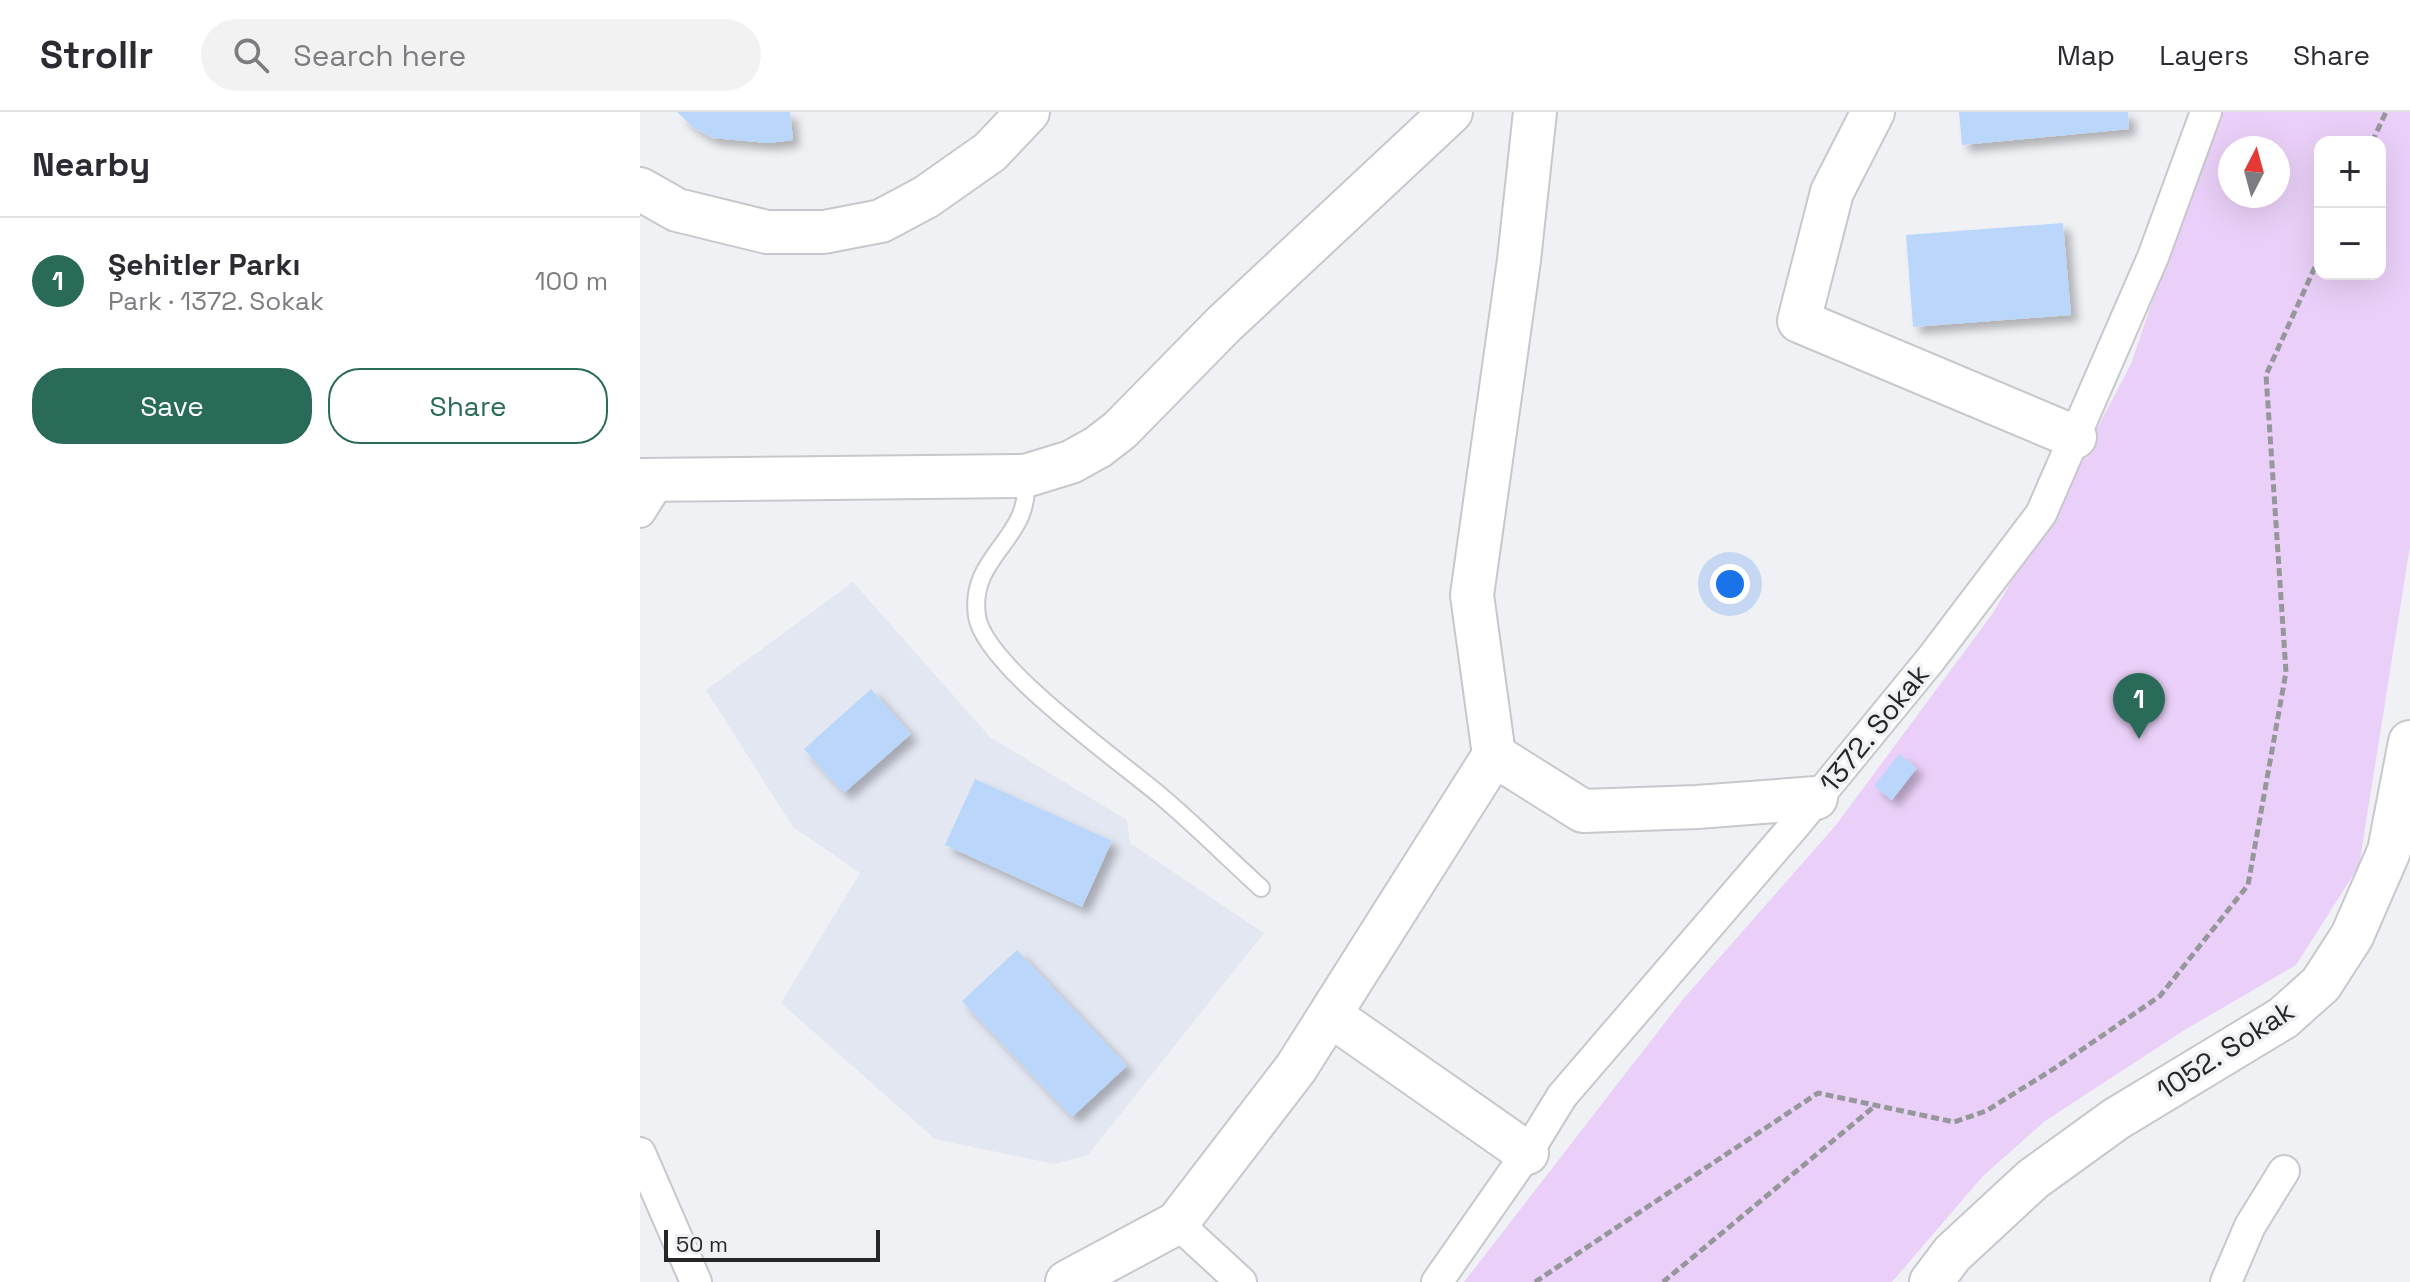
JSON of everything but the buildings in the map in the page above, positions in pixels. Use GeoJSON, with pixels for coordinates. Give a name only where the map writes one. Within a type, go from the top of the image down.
{"type":"FeatureCollection","features":[{"type":"Feature","properties":{"kind":"street"},"geometry":{"type":"LineString","coordinates":[[640,189],[677,210],[767,232],[824,232],[852,227],[881,221],[926,197],[990,152],[1028,112]]}},
{"type":"Feature","properties":{"kind":"street"},"geometry":{"type":"LineString","coordinates":[[647,491],[1025,476],[1071,462],[1120,430],[1224,324],[1451,112]]}},
{"type":"Feature","properties":{"kind":"street"},"geometry":{"type":"LineString","coordinates":[[1067,1282],[1177,1223],[1296,1068],[1494,755],[1472,595],[1519,260],[1535,112]]}},
{"type":"Feature","properties":{"kind":"street"},"geometry":{"type":"LineString","coordinates":[[1873,112],[1832,192],[1799,321],[2075,437]]}},
{"type":"Feature","properties":{"kind":"street","name":"1372. Sokak"},"geometry":{"type":"LineString","coordinates":[[1437,1282],[1527,1153],[1562,1096],[1931,659],[2041,514],[2153,257],[2206,112]]}},
{"type":"Feature","properties":{"kind":"street","name":"1052. Sokak"},"geometry":{"type":"LineString","coordinates":[[1931,1282],[1952,1254],[2033,1179],[2116,1119],[2283,1018],[2321,984],[2352,936],[2389,851],[2410,742]]}},
{"type":"Feature","properties":{"kind":"street"},"geometry":{"type":"LineString","coordinates":[[1494,755],[1583,811],[1816,798]]}},
{"type":"Feature","properties":{"kind":"street"},"geometry":{"type":"LineString","coordinates":[[1330,1015],[1527,1153]]}},
{"type":"Feature","properties":{"kind":"street"},"geometry":{"type":"LineString","coordinates":[[640,1153],[696,1282]]}},
{"type":"Feature","properties":{"kind":"street"},"geometry":{"type":"LineString","coordinates":[[2226,1282],[2250,1226],[2284,1171]]}},
{"type":"Feature","properties":{"kind":"street"},"geometry":{"type":"LineString","coordinates":[[1177,1223],[1241,1282]]}},
{"type":"Feature","properties":{"kind":"lane"},"geometry":{"type":"LineString","coordinates":[[1025,476],[1027,490],[1022,516],[992,556],[977,589],[979,627],[1009,667],[1039,696],[1164,798],[1261,888]]}},
{"type":"Feature","properties":{"kind":"path"},"geometry":{"type":"LineString","coordinates":[[2375,136],[2386,112]]}},
{"type":"Feature","properties":{"kind":"path"},"geometry":{"type":"LineString","coordinates":[[1535,1282],[1818,1093],[1954,1122],[1986,1111],[2160,996],[2248,885],[2286,672],[2266,375],[2314,269]]}},
{"type":"Feature","properties":{"kind":"path"},"geometry":{"type":"LineString","coordinates":[[1663,1282],[1876,1105]]}},
{"type":"Feature","properties":{"kind":"shaded area"},"geometry":{"type":"Polygon","coordinates":[[[2217,112],[2410,112],[2410,546],[2359,866],[2296,965],[2183,1031],[2045,1121],[1983,1176],[1892,1282],[1464,1282],[1684,998],[1836,825],[1993,613],[2068,483],[2131,364],[2217,112]]]}},
{"type":"Feature","properties":{"kind":"shaded area"},"geometry":{"type":"Polygon","coordinates":[[[853,582],[990,737],[1127,820],[1130,843],[1264,933],[1088,1155],[1054,1164],[935,1139],[781,1003],[860,873],[793,827],[706,690],[853,582]]]}},
{"type":"Feature","properties":{"kind":"place","name":"Şehitler Parkı"},"geometry":{"type":"Point","coordinates":[2139,739]}}]}
